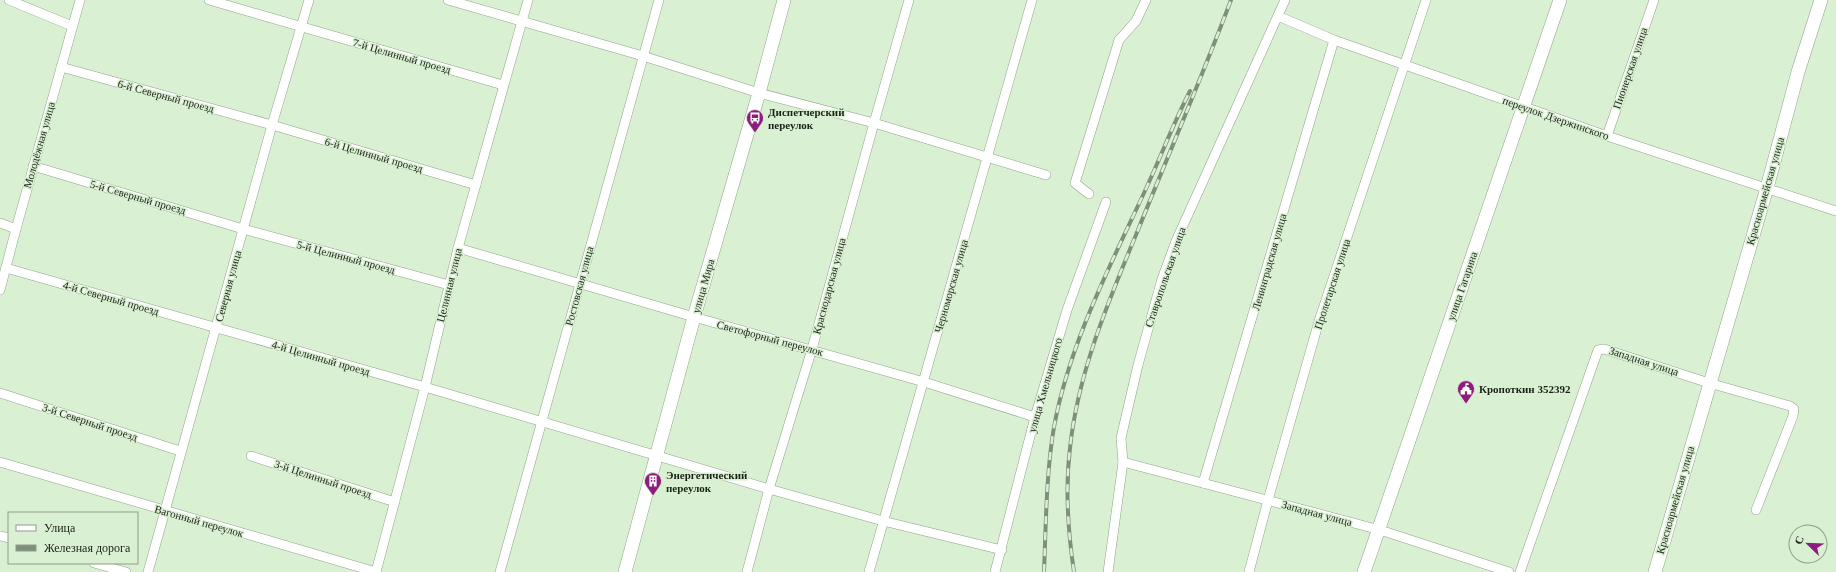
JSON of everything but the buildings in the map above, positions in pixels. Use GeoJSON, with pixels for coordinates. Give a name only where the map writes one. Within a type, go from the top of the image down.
{"type":"FeatureCollection","features":[{"type":"Feature","properties":{"kind":"street"},"geometry":{"type":"LineString","coordinates":[[9,0],[72,26]]}},
{"type":"Feature","properties":{"kind":"street","name":"Молодёжная улица"},"geometry":{"type":"LineString","coordinates":[[0,290],[80,0]]}},
{"type":"Feature","properties":{"kind":"street","name":"7-й Целинный проезд"},"geometry":{"type":"LineString","coordinates":[[209,0],[503,85]]}},
{"type":"Feature","properties":{"kind":"street","name":"Северная улица"},"geometry":{"type":"LineString","coordinates":[[148,572],[180,451],[309,0]]}},
{"type":"Feature","properties":{"kind":"street"},"geometry":{"type":"LineString","coordinates":[[448,0],[643,56],[759,93],[874,123],[988,156],[1046,175]]}},
{"type":"Feature","properties":{"kind":"street","name":"Целинная улица"},"geometry":{"type":"LineString","coordinates":[[376,572],[425,387],[448,285],[528,0]]}},
{"type":"Feature","properties":{"kind":"street","name":"Ростовская улица"},"geometry":{"type":"LineString","coordinates":[[500,572],[543,422],[659,0]]}},
{"type":"Feature","properties":{"kind":"street","name":"улица Мира"},"geometry":{"type":"LineString","coordinates":[[625,572],[694,317],[759,93],[784,0]]}},
{"type":"Feature","properties":{"kind":"street","name":"Краснодарская улица"},"geometry":{"type":"LineString","coordinates":[[747,572],[769,489],[812,349],[909,0]]}},
{"type":"Feature","properties":{"kind":"street","name":"Черноморская улица"},"geometry":{"type":"LineString","coordinates":[[869,572],[1032,0]]}},
{"type":"Feature","properties":{"kind":"street"},"geometry":{"type":"LineString","coordinates":[[1089,194],[1074,183],[1119,40],[1136,21],[1146,0]]}},
{"type":"Feature","properties":{"kind":"street","name":"Ставропольская улица"},"geometry":{"type":"LineString","coordinates":[[1108,572],[1123,462],[1121,438],[1138,364],[1172,251],[1285,0]]}},
{"type":"Feature","properties":{"kind":"street","name":"Пролетарская улица"},"geometry":{"type":"LineString","coordinates":[[1249,572],[1319,321],[1406,65],[1426,0]]}},
{"type":"Feature","properties":{"kind":"street","name":"улица Гагарина"},"geometry":{"type":"LineString","coordinates":[[1364,572],[1380,530],[1560,0]]}},
{"type":"Feature","properties":{"kind":"street","name":"Пионерская улица"},"geometry":{"type":"LineString","coordinates":[[1607,136],[1654,0]]}},
{"type":"Feature","properties":{"kind":"street","name":"Красноармейская улица"},"geometry":{"type":"LineString","coordinates":[[1655,572],[1767,188],[1798,72],[1821,0]]}},
{"type":"Feature","properties":{"kind":"street","name":"переулок Дзержинского"},"geometry":{"type":"LineString","coordinates":[[1278,16],[1334,40],[1607,136],[1836,211]]}},
{"type":"Feature","properties":{"kind":"street","name":"Ленинградская улица"},"geometry":{"type":"LineString","coordinates":[[1203,483],[1334,40]]}},
{"type":"Feature","properties":{"kind":"street","name":"6-й Северный проезд"},"geometry":{"type":"LineString","coordinates":[[61,67],[272,125]]}},
{"type":"Feature","properties":{"kind":"street","name":"6-й Целинный проезд"},"geometry":{"type":"LineString","coordinates":[[272,125],[476,185]]}},
{"type":"Feature","properties":{"kind":"street","name":"5-й Северный проезд"},"geometry":{"type":"LineString","coordinates":[[33,166],[243,228]]}},
{"type":"Feature","properties":{"kind":"street","name":"улица Хмельницкого"},"geometry":{"type":"LineString","coordinates":[[995,572],[1002,550],[1035,417],[1066,310],[1106,202]]}},
{"type":"Feature","properties":{"kind":"street"},"geometry":{"type":"LineString","coordinates":[[0,223],[16,229]]}},
{"type":"Feature","properties":{"kind":"street","name":"5-й Целинный проезд"},"geometry":{"type":"LineString","coordinates":[[243,228],[448,285]]}},
{"type":"Feature","properties":{"kind":"street","name":"Светофорный переулок"},"geometry":{"type":"LineString","coordinates":[[458,248],[694,317],[812,349],[1035,417]]}},
{"type":"Feature","properties":{"kind":"street","name":"4-й Северный проезд"},"geometry":{"type":"LineString","coordinates":[[6,268],[216,328]]}},
{"type":"Feature","properties":{"kind":"street","name":"4-й Целинный проезд"},"geometry":{"type":"LineString","coordinates":[[216,328],[425,387]]}},
{"type":"Feature","properties":{"kind":"street","name":"Западная улица"},"geometry":{"type":"LineString","coordinates":[[1520,572],[1598,350],[1604,348],[1709,383]]}},
{"type":"Feature","properties":{"kind":"street"},"geometry":{"type":"LineString","coordinates":[[1709,383],[1790,406],[1794,409],[1793,416],[1756,510]]}},
{"type":"Feature","properties":{"kind":"street"},"geometry":{"type":"LineString","coordinates":[[425,387],[769,489],[883,521],[1002,550]]}},
{"type":"Feature","properties":{"kind":"street","name":"3-й Северный проезд"},"geometry":{"type":"LineString","coordinates":[[0,393],[180,451]]}},
{"type":"Feature","properties":{"kind":"street","name":"3-й Целинный проезд"},"geometry":{"type":"LineString","coordinates":[[251,456],[395,502]]}},
{"type":"Feature","properties":{"kind":"street","name":"Вагонный переулок"},"geometry":{"type":"LineString","coordinates":[[0,462],[376,572]]}},
{"type":"Feature","properties":{"kind":"street","name":"Западная улица"},"geometry":{"type":"LineString","coordinates":[[1123,462],[1380,530],[1509,572]]}},
{"type":"Feature","properties":{"kind":"street"},"geometry":{"type":"LineString","coordinates":[[98,564],[126,572]]}},
{"type":"Feature","properties":{"kind":"railway"},"geometry":{"type":"LineString","coordinates":[[1074,572],[1068,510],[1068,463],[1074,420],[1087,364],[1116,283],[1231,0]]}},
{"type":"Feature","properties":{"kind":"railway"},"geometry":{"type":"LineString","coordinates":[[1044,572],[1051,445],[1069,366],[1104,278],[1190,91]]}},
{"type":"Feature","properties":{"kind":"place","name":"Диспетчерский переулок"},"geometry":{"type":"Point","coordinates":[755,133]}},
{"type":"Feature","properties":{"kind":"place","name":"Кропоткин 352392"},"geometry":{"type":"Point","coordinates":[1466,404]}},
{"type":"Feature","properties":{"kind":"place","name":"Энергетический переулок"},"geometry":{"type":"Point","coordinates":[653,496]}}]}
